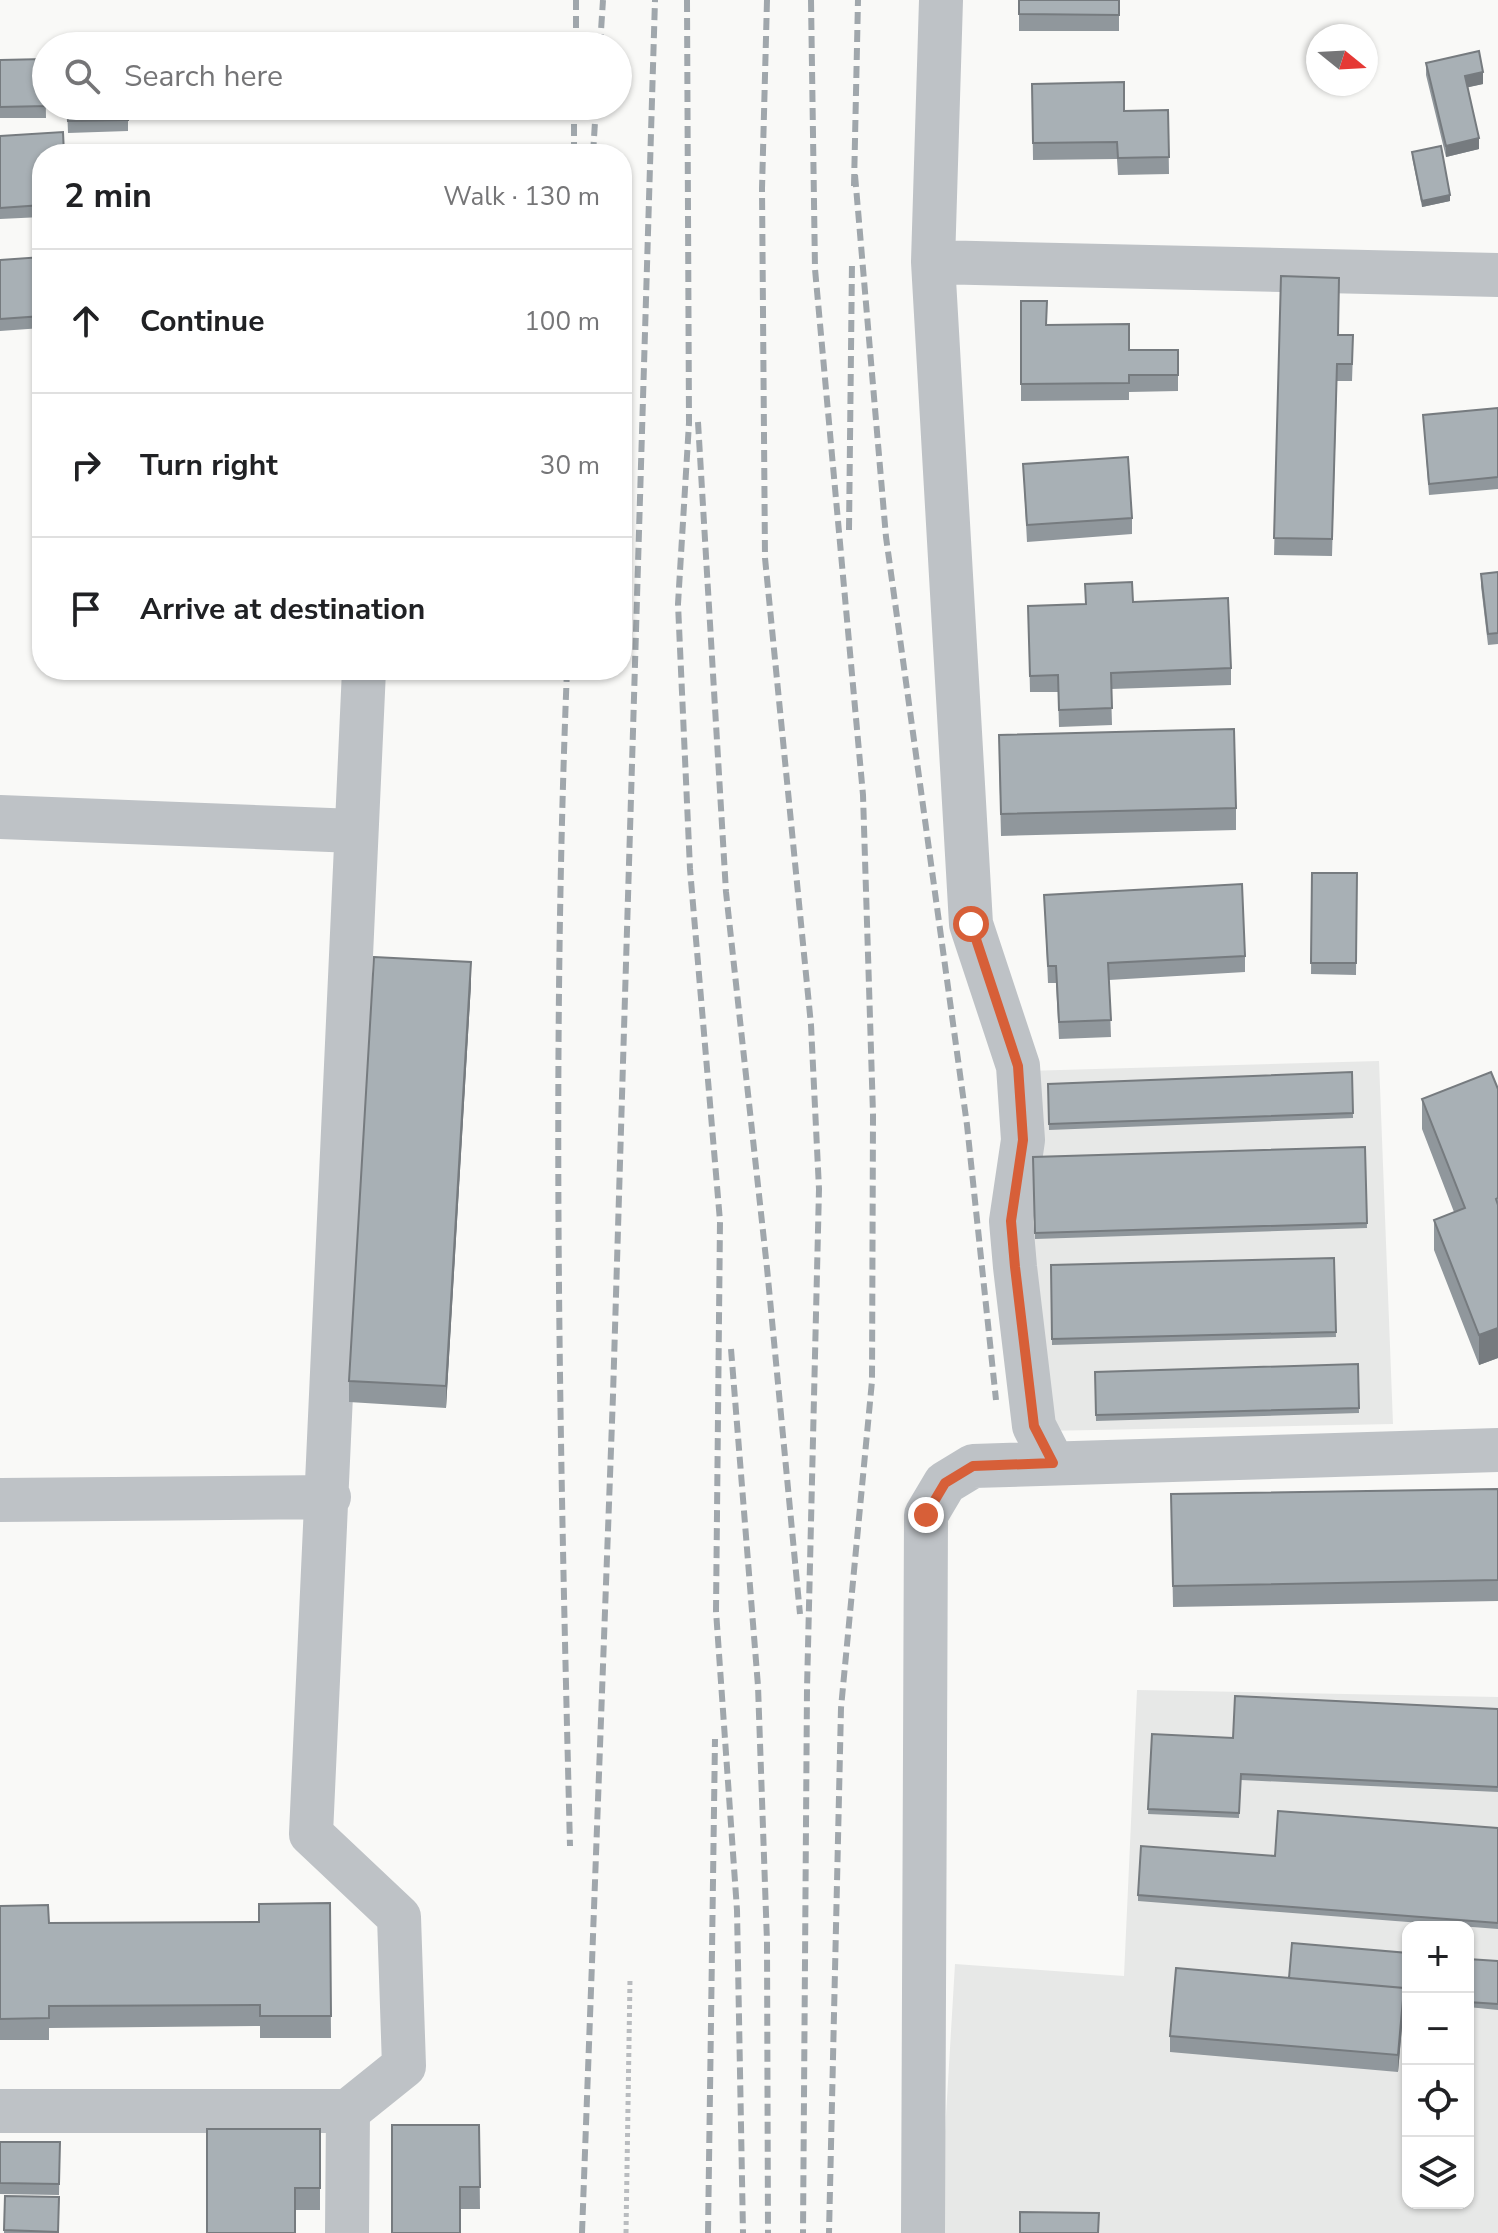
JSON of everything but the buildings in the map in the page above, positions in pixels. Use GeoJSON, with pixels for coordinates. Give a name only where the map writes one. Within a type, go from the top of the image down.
{"type":"FeatureCollection","features":[{"type":"Feature","properties":{"kind":"street"},"geometry":{"type":"LineString","coordinates":[[941,0],[933,262],[971,924],[1018,1066],[1023,1140],[1011,1221],[1015,1267],[1034,1426],[1053,1463]]}},
{"type":"Feature","properties":{"kind":"street"},"geometry":{"type":"LineString","coordinates":[[933,262],[1498,275]]}},
{"type":"Feature","properties":{"kind":"street"},"geometry":{"type":"LineString","coordinates":[[0,2111],[348,2111],[404,2066],[399,1917],[311,1834],[329,1497],[363,680]]}},
{"type":"Feature","properties":{"kind":"street"},"geometry":{"type":"LineString","coordinates":[[0,817],[355,831]]}},
{"type":"Feature","properties":{"kind":"street"},"geometry":{"type":"LineString","coordinates":[[923,2233],[926,1515],[945,1483],[973,1466],[1498,1450]]}},
{"type":"Feature","properties":{"kind":"street"},"geometry":{"type":"LineString","coordinates":[[0,1500],[329,1497]]}},
{"type":"Feature","properties":{"kind":"street"},"geometry":{"type":"LineString","coordinates":[[347,2233],[348,2111]]}},
{"type":"Feature","properties":{"kind":"path"},"geometry":{"type":"LineString","coordinates":[[626,2233],[630,1979]]}},
{"type":"Feature","properties":{"kind":"shaded area"},"geometry":{"type":"Polygon","coordinates":[[[1379,1061],[1393,1424],[1043,1431],[1025,1071],[1379,1061]]]}},
{"type":"Feature","properties":{"kind":"shaded area"},"geometry":{"type":"Polygon","coordinates":[[[1137,1690],[1498,1697],[1498,2233],[939,2233],[955,1964],[1124,1976],[1137,1690]]]}},
{"type":"Feature","properties":{"kind":"railway"},"geometry":{"type":"LineString","coordinates":[[576,0],[576,32]]}},
{"type":"Feature","properties":{"kind":"railway"},"geometry":{"type":"LineString","coordinates":[[601,32],[603,0]]}},
{"type":"Feature","properties":{"kind":"railway"},"geometry":{"type":"LineString","coordinates":[[582,2233],[613,1395],[655,0]]}},
{"type":"Feature","properties":{"kind":"railway"},"geometry":{"type":"LineString","coordinates":[[687,0],[689,423],[678,604],[690,869],[720,1221],[716,1611],[737,1910],[743,2233]]}},
{"type":"Feature","properties":{"kind":"railway"},"geometry":{"type":"LineString","coordinates":[[767,0],[762,189],[765,558],[811,1025],[819,1189],[807,1689],[803,2233]]}},
{"type":"Feature","properties":{"kind":"railway"},"geometry":{"type":"LineString","coordinates":[[811,0],[815,269],[863,795],[873,1114],[872,1381],[841,1708],[829,2233]]}},
{"type":"Feature","properties":{"kind":"railway"},"geometry":{"type":"LineString","coordinates":[[854,186],[858,0]]}},
{"type":"Feature","properties":{"kind":"railway"},"geometry":{"type":"LineString","coordinates":[[574,120],[574,144]]}},
{"type":"Feature","properties":{"kind":"railway"},"geometry":{"type":"LineString","coordinates":[[594,144],[595,120]]}},
{"type":"Feature","properties":{"kind":"railway"},"geometry":{"type":"LineString","coordinates":[[855,175],[886,537],[967,1125],[996,1400]]}},
{"type":"Feature","properties":{"kind":"railway"},"geometry":{"type":"LineString","coordinates":[[849,530],[852,262]]}},
{"type":"Feature","properties":{"kind":"railway"},"geometry":{"type":"LineString","coordinates":[[698,422],[726,892],[767,1268],[800,1614]]}},
{"type":"Feature","properties":{"kind":"railway"},"geometry":{"type":"LineString","coordinates":[[567,680],[558,1111],[560,1405],[570,1846]]}},
{"type":"Feature","properties":{"kind":"railway"},"geometry":{"type":"LineString","coordinates":[[731,1349],[758,1686],[767,1942],[768,2233]]}},
{"type":"Feature","properties":{"kind":"railway"},"geometry":{"type":"LineString","coordinates":[[708,2233],[715,1739]]}},
{"type":"Feature","properties":{"kind":"route"},"geometry":{"type":"LineString","coordinates":[[926,1515],[945,1483],[973,1466],[1053,1463],[1034,1426],[1015,1267],[1011,1221],[1023,1140],[1018,1066],[971,924]]}}]}
